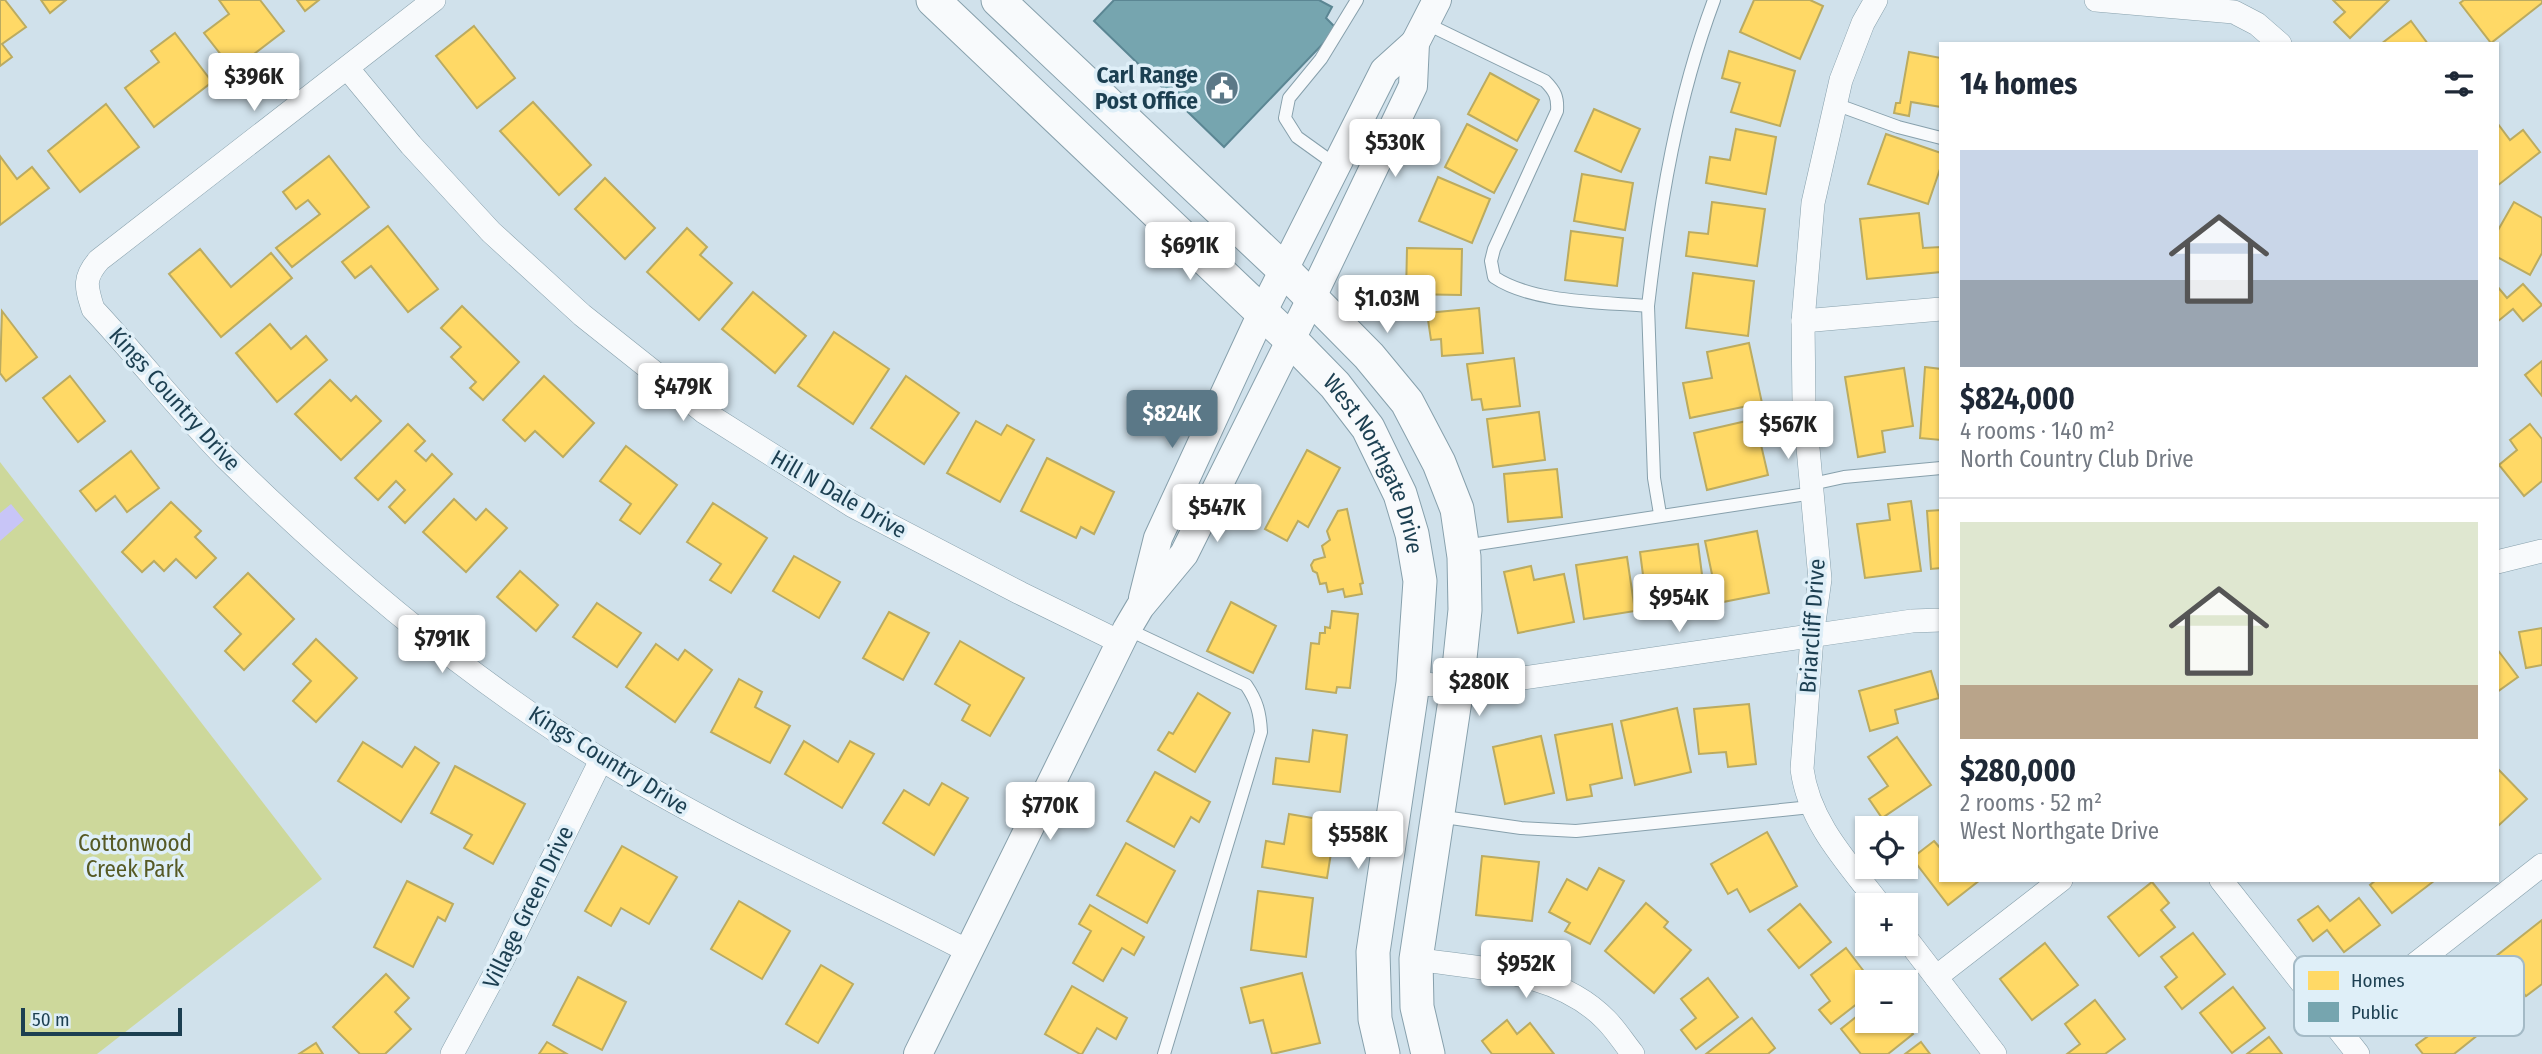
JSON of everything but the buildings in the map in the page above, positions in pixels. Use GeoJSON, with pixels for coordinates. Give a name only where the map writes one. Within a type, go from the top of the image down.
{"type":"FeatureCollection","features":[{"type":"Feature","properties":{"kind":"main road","name":"West Northgate Drive"},"geometry":{"type":"LineString","coordinates":[[933,0],[1291,340],[1353,406],[1368,428],[1400,494],[1412,534],[1420,581],[1413,683],[1373,952],[1375,1019],[1383,1054]]}},
{"type":"Feature","properties":{"kind":"main road"},"geometry":{"type":"LineString","coordinates":[[998,0],[1284,270],[1369,356],[1407,402],[1439,463],[1457,509],[1465,610],[1457,687],[1416,959],[1417,1007],[1428,1054]]}},
{"type":"Feature","properties":{"kind":"street"},"geometry":{"type":"LineString","coordinates":[[348,69],[435,0]]}},
{"type":"Feature","properties":{"kind":"street","name":"Briarcliff Drive"},"geometry":{"type":"LineString","coordinates":[[1871,893],[1825,833],[1811,807],[1802,769],[1812,637],[1820,579],[1804,404],[1803,321],[1813,203],[1835,104],[1858,35],[1876,0]]}},
{"type":"Feature","properties":{"kind":"street"},"geometry":{"type":"LineString","coordinates":[[2096,0],[2234,12],[2257,24],[2278,42]]}},
{"type":"Feature","properties":{"kind":"street"},"geometry":{"type":"LineString","coordinates":[[1129,626],[1184,554],[1291,340],[1412,86],[1426,22]]}},
{"type":"Feature","properties":{"kind":"street"},"geometry":{"type":"LineString","coordinates":[[918,1054],[1129,626],[1158,538],[1262,313],[1384,71],[1426,22]]}},
{"type":"Feature","properties":{"kind":"street","name":"Kings Country Drive"},"geometry":{"type":"LineString","coordinates":[[348,69],[99,260],[88,272],[87,290],[93,309],[224,455],[360,583],[426,637],[601,760],[715,825],[968,951]]}},
{"type":"Feature","properties":{"kind":"street","name":"Hill N Dale Drive"},"geometry":{"type":"LineString","coordinates":[[348,69],[411,145],[491,232],[582,315],[704,412],[853,506],[1020,593],[1129,626]]}},
{"type":"Feature","properties":{"kind":"street"},"geometry":{"type":"LineString","coordinates":[[1803,321],[1939,309]]}},
{"type":"Feature","properties":{"kind":"street"},"geometry":{"type":"LineString","coordinates":[[2499,562],[2542,551]]}},
{"type":"Feature","properties":{"kind":"street"},"geometry":{"type":"LineString","coordinates":[[1413,683],[1457,687],[1912,621],[1939,620]]}},
{"type":"Feature","properties":{"kind":"street","name":"Village Green Drive"},"geometry":{"type":"LineString","coordinates":[[452,1054],[503,959],[601,760]]}},
{"type":"Feature","properties":{"kind":"street"},"geometry":{"type":"LineString","coordinates":[[2426,956],[2542,865]]}},
{"type":"Feature","properties":{"kind":"street"},"geometry":{"type":"LineString","coordinates":[[1936,977],[2058,882]]}},
{"type":"Feature","properties":{"kind":"street"},"geometry":{"type":"LineString","coordinates":[[2223,882],[2294,973]]}},
{"type":"Feature","properties":{"kind":"street"},"geometry":{"type":"LineString","coordinates":[[1918,954],[1995,1054]]}},
{"type":"Feature","properties":{"kind":"street"},"geometry":{"type":"LineString","coordinates":[[1416,959],[1504,973],[1537,980],[1565,990],[1607,1020],[1633,1054]]}},
{"type":"Feature","properties":{"kind":"street"},"geometry":{"type":"LineString","coordinates":[[2344,1036],[2358,1054]]}},
{"type":"Feature","properties":{"kind":"lane"},"geometry":{"type":"LineString","coordinates":[[1337,165],[1297,137],[1285,118],[1289,98],[1321,59],[1357,0]]}},
{"type":"Feature","properties":{"kind":"lane"},"geometry":{"type":"LineString","coordinates":[[1660,514],[1654,478],[1648,306],[1670,155],[1691,70],[1714,0]]}},
{"type":"Feature","properties":{"kind":"lane"},"geometry":{"type":"LineString","coordinates":[[1426,22],[1545,81],[1555,90],[1558,100],[1557,111],[1494,249],[1491,261],[1494,277],[1509,288],[1556,297],[1648,306]]}},
{"type":"Feature","properties":{"kind":"lane"},"geometry":{"type":"LineString","coordinates":[[1835,104],[1898,127],[1939,137]]}},
{"type":"Feature","properties":{"kind":"lane"},"geometry":{"type":"LineString","coordinates":[[1462,546],[1813,488],[1844,477],[1939,468]]}},
{"type":"Feature","properties":{"kind":"lane"},"geometry":{"type":"LineString","coordinates":[[1129,626],[1246,685],[1256,700],[1260,715],[1261,732],[1164,1054]]}},
{"type":"Feature","properties":{"kind":"lane"},"geometry":{"type":"LineString","coordinates":[[1437,816],[1521,828],[1576,831],[1811,807]]}},
{"type":"Feature","properties":{"kind":"green space","name":"Cottonwood Creek Park"},"geometry":{"type":"Polygon","coordinates":[[[0,462],[322,879],[97,1054],[0,1054],[0,462]]]}},
{"type":"Feature","properties":{"kind":"water"},"geometry":{"type":"Polygon","coordinates":[[[11,504],[24,520],[0,541],[0,513],[11,504]]]}},
{"type":"Feature","properties":{"kind":"place","name":"Carl Range Post Office"},"geometry":{"type":"Point","coordinates":[1222,88]}}]}
